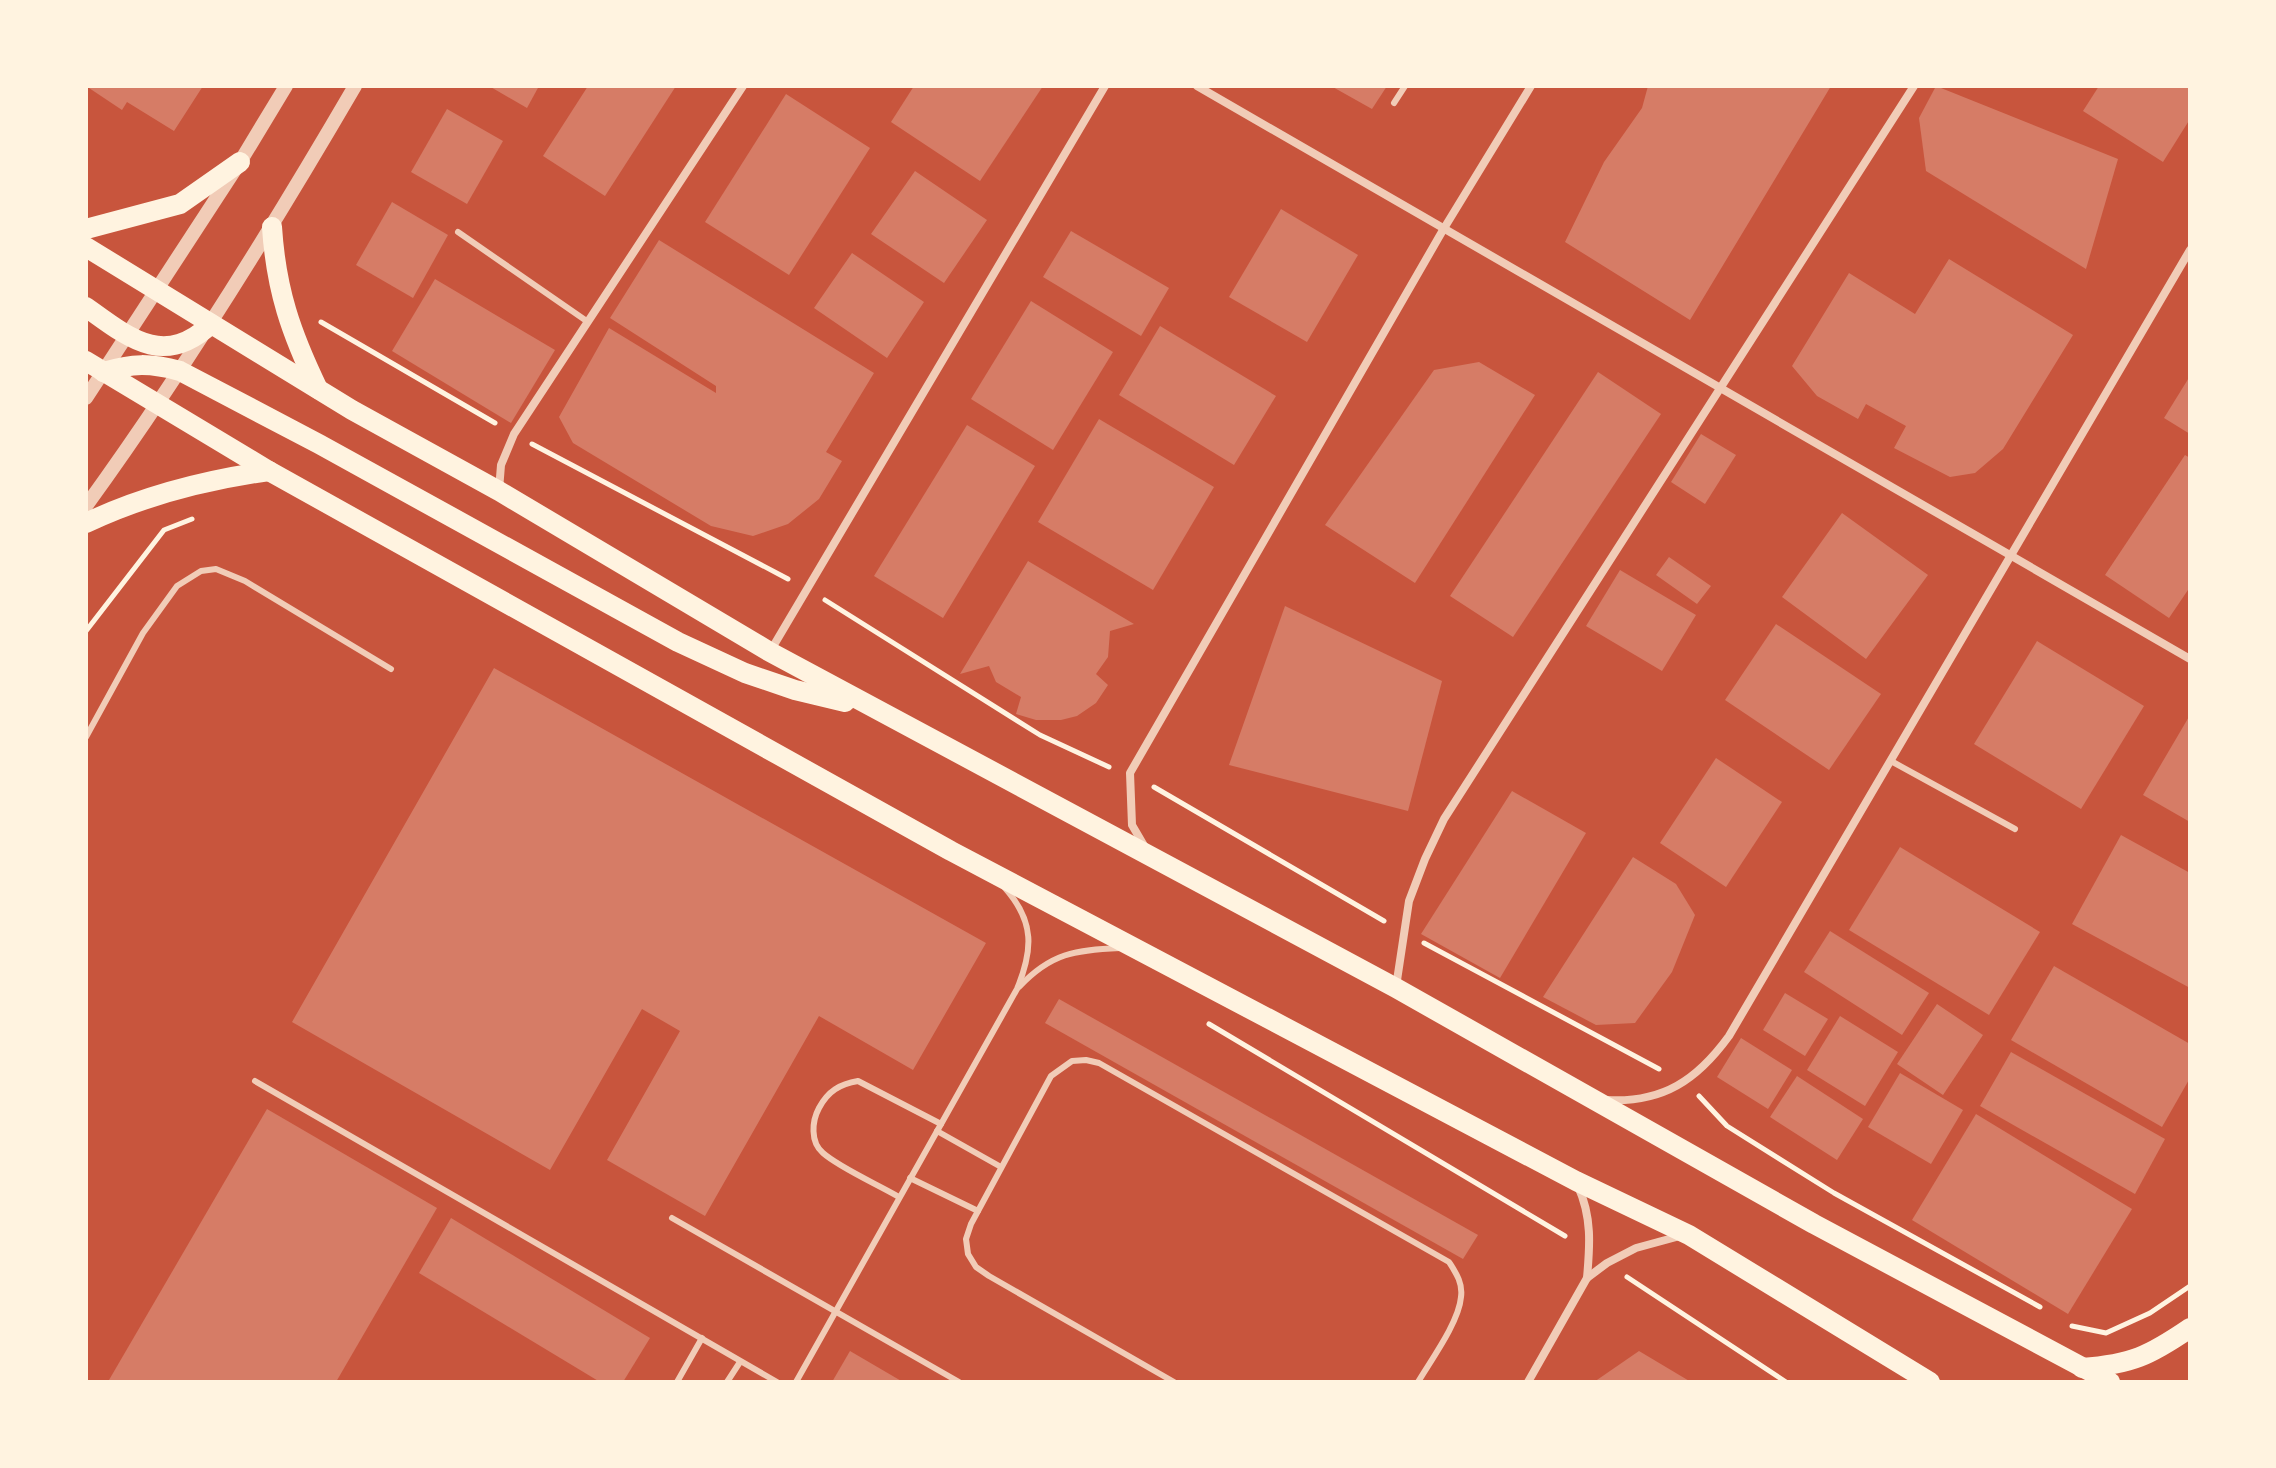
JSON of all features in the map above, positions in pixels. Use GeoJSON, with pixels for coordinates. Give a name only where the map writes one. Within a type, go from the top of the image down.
{"type":"FeatureCollection","features":[{"type":"Feature","properties":{"kind":"main road"},"geometry":{"type":"LineString","coordinates":[[86,229],[180,204],[240,162]]}},
{"type":"Feature","properties":{"kind":"main road"},"geometry":{"type":"LineString","coordinates":[[272,227],[274,269],[282,300],[299,349],[318,389]]}},
{"type":"Feature","properties":{"kind":"main road"},"geometry":{"type":"LineString","coordinates":[[86,247],[318,389],[499,491],[770,652],[1396,988],[1814,1224],[2110,1382]]}},
{"type":"Feature","properties":{"kind":"main road"},"geometry":{"type":"LineString","coordinates":[[86,307],[126,335],[143,344],[161,347],[180,345],[197,337],[211,324]]}},
{"type":"Feature","properties":{"kind":"main road"},"geometry":{"type":"LineString","coordinates":[[94,366],[155,365],[180,371],[678,642],[745,673],[795,690],[872,708]]}},
{"type":"Feature","properties":{"kind":"main road"},"geometry":{"type":"LineString","coordinates":[[94,366],[269,471],[990,871],[1576,1181],[1689,1235],[1930,1382]]}},
{"type":"Feature","properties":{"kind":"main road"},"geometry":{"type":"LineString","coordinates":[[86,523],[165,491],[217,478],[269,471]]}},
{"type":"Feature","properties":{"kind":"main road"},"geometry":{"type":"LineString","coordinates":[[2082,1368],[2142,1358],[2190,1328]]}},
{"type":"Feature","properties":{"kind":"street"},"geometry":{"type":"LineString","coordinates":[[86,398],[94,366],[126,335],[286,86]]}},
{"type":"Feature","properties":{"kind":"street"},"geometry":{"type":"LineString","coordinates":[[86,506],[158,406],[211,324],[355,86]]}},
{"type":"Feature","properties":{"kind":"street"},"geometry":{"type":"LineString","coordinates":[[499,491],[501,465],[514,434],[743,86]]}},
{"type":"Feature","properties":{"kind":"street"},"geometry":{"type":"LineString","coordinates":[[770,652],[1105,86]]}},
{"type":"Feature","properties":{"kind":"street"},"geometry":{"type":"LineString","coordinates":[[1197,86],[2190,659]]}},
{"type":"Feature","properties":{"kind":"street"},"geometry":{"type":"LineString","coordinates":[[1149,855],[1132,825],[1130,773],[1443,230],[1531,86]]}},
{"type":"Feature","properties":{"kind":"street"},"geometry":{"type":"LineString","coordinates":[[1396,988],[1409,901],[1444,819],[1914,86]]}},
{"type":"Feature","properties":{"kind":"street"},"geometry":{"type":"LineString","coordinates":[[1594,1099],[1626,1101],[1657,1095],[1686,1081],[1710,1062],[1729,1036],[2190,250]]}},
{"type":"Feature","properties":{"kind":"street"},"geometry":{"type":"LineString","coordinates":[[1528,1382],[1587,1278],[1590,1227],[1586,1204],[1576,1181]]}},
{"type":"Feature","properties":{"kind":"street"},"geometry":{"type":"LineString","coordinates":[[1587,1278],[1636,1248],[1662,1239],[1689,1235]]}},
{"type":"Feature","properties":{"kind":"lane"},"geometry":{"type":"LineString","coordinates":[[1394,103],[1405,86]]}},
{"type":"Feature","properties":{"kind":"lane"},"geometry":{"type":"LineString","coordinates":[[458,232],[588,322]]}},
{"type":"Feature","properties":{"kind":"lane"},"geometry":{"type":"LineString","coordinates":[[86,737],[143,633],[177,586],[201,571],[216,569],[245,581],[391,669]]}},
{"type":"Feature","properties":{"kind":"lane"},"geometry":{"type":"LineString","coordinates":[[1891,761],[2015,829]]}},
{"type":"Feature","properties":{"kind":"lane"},"geometry":{"type":"LineString","coordinates":[[796,1382],[1017,989],[1026,965],[1029,939],[1024,914],[990,871]]}},
{"type":"Feature","properties":{"kind":"lane"},"geometry":{"type":"LineString","coordinates":[[1017,989],[1034,971],[1056,956],[1084,950],[1132,947]]}},
{"type":"Feature","properties":{"kind":"lane"},"geometry":{"type":"LineString","coordinates":[[1174,1382],[976,1267],[968,1254],[966,1239],[1001,1167],[1051,1076],[1072,1061],[1099,1063],[1449,1262],[1459,1278],[1462,1296],[1456,1314],[1420,1381]]}},
{"type":"Feature","properties":{"kind":"lane"},"geometry":{"type":"LineString","coordinates":[[255,1081],[777,1382]]}},
{"type":"Feature","properties":{"kind":"lane"},"geometry":{"type":"LineString","coordinates":[[899,1197],[821,1152],[813,1136],[815,1115],[826,1095],[845,1083],[858,1081],[1001,1167]]}},
{"type":"Feature","properties":{"kind":"lane"},"geometry":{"type":"LineString","coordinates":[[910,1178],[978,1211]]}},
{"type":"Feature","properties":{"kind":"lane"},"geometry":{"type":"LineString","coordinates":[[672,1218],[959,1382]]}},
{"type":"Feature","properties":{"kind":"lane"},"geometry":{"type":"LineString","coordinates":[[677,1382],[702,1338]]}},
{"type":"Feature","properties":{"kind":"lane"},"geometry":{"type":"LineString","coordinates":[[727,1382],[740,1362]]}},
{"type":"Feature","properties":{"kind":"path"},"geometry":{"type":"LineString","coordinates":[[282,300],[514,434],[806,588],[1040,735],[1093,762],[1130,773],[1405,932],[1686,1081],[1727,1126],[1834,1193],[2046,1312]]}},
{"type":"Feature","properties":{"kind":"path"},"geometry":{"type":"LineString","coordinates":[[86,631],[164,530]]}},
{"type":"Feature","properties":{"kind":"path"},"geometry":{"type":"LineString","coordinates":[[1207,1023],[1590,1251]]}},
{"type":"Feature","properties":{"kind":"path"},"geometry":{"type":"LineString","coordinates":[[1607,1263],[1786,1382]]}},
{"type":"Feature","properties":{"kind":"path"},"geometry":{"type":"LineString","coordinates":[[2071,1326],[2106,1333],[2150,1313],[2190,1286]]}},
{"type":"Feature","properties":{"kind":"building"},"geometry":{"type":"Polygon","coordinates":[[[86,86],[203,86],[174,131],[127,102],[122,110],[86,86]]]}},
{"type":"Feature","properties":{"kind":"building"},"geometry":{"type":"Polygon","coordinates":[[[489,86],[539,86],[527,108],[489,86]]]}},
{"type":"Feature","properties":{"kind":"building"},"geometry":{"type":"Polygon","coordinates":[[[588,86],[676,86],[605,196],[543,156],[588,86]]]}},
{"type":"Feature","properties":{"kind":"building"},"geometry":{"type":"Polygon","coordinates":[[[914,86],[1043,86],[980,181],[891,122],[914,86]]]}},
{"type":"Feature","properties":{"kind":"building"},"geometry":{"type":"Polygon","coordinates":[[[1331,86],[1387,86],[1372,109],[1331,86]]]}},
{"type":"Feature","properties":{"kind":"building"},"geometry":{"type":"Polygon","coordinates":[[[1648,86],[1831,86],[1690,320],[1565,242],[1604,162],[1642,108],[1648,86]]]}},
{"type":"Feature","properties":{"kind":"building"},"geometry":{"type":"Polygon","coordinates":[[[1936,86],[2118,159],[2086,269],[1926,171],[1919,118],[1936,86]]]}},
{"type":"Feature","properties":{"kind":"building"},"geometry":{"type":"Polygon","coordinates":[[[2099,86],[2190,86],[2190,119],[2163,162],[2083,111],[2099,86]]]}},
{"type":"Feature","properties":{"kind":"building"},"geometry":{"type":"Polygon","coordinates":[[[786,94],[870,148],[789,275],[705,222],[786,94]]]}},
{"type":"Feature","properties":{"kind":"building"},"geometry":{"type":"Polygon","coordinates":[[[447,109],[503,141],[467,204],[411,172],[447,109]]]}},
{"type":"Feature","properties":{"kind":"building"},"geometry":{"type":"Polygon","coordinates":[[[915,171],[987,220],[944,283],[871,234],[915,171]]]}},
{"type":"Feature","properties":{"kind":"building"},"geometry":{"type":"Polygon","coordinates":[[[392,202],[448,235],[413,298],[356,265],[392,202]]]}},
{"type":"Feature","properties":{"kind":"building"},"geometry":{"type":"Polygon","coordinates":[[[1281,209],[1358,255],[1307,342],[1229,297],[1281,209]]]}},
{"type":"Feature","properties":{"kind":"building"},"geometry":{"type":"Polygon","coordinates":[[[1071,231],[1169,288],[1141,336],[1043,277],[1071,231]]]}},
{"type":"Feature","properties":{"kind":"building"},"geometry":{"type":"Polygon","coordinates":[[[659,240],[874,373],[826,452],[842,461],[819,499],[788,524],[753,536],[711,526],[573,443],[559,417],[609,328],[716,393],[716,386],[610,318],[659,240]]]}},
{"type":"Feature","properties":{"kind":"building"},"geometry":{"type":"Polygon","coordinates":[[[852,253],[924,302],[887,358],[814,308],[852,253]]]}},
{"type":"Feature","properties":{"kind":"building"},"geometry":{"type":"Polygon","coordinates":[[[1949,259],[2073,335],[2003,449],[1975,473],[1950,477],[1894,448],[1906,426],[1866,404],[1858,419],[1817,396],[1792,366],[1849,273],[1915,314],[1949,259]]]}},
{"type":"Feature","properties":{"kind":"building"},"geometry":{"type":"Polygon","coordinates":[[[435,279],[555,350],[511,423],[392,351],[435,279]]]}},
{"type":"Feature","properties":{"kind":"building"},"geometry":{"type":"Polygon","coordinates":[[[1031,301],[1113,352],[1053,450],[971,399],[1031,301]]]}},
{"type":"Feature","properties":{"kind":"building"},"geometry":{"type":"Polygon","coordinates":[[[1160,326],[1276,396],[1234,465],[1119,395],[1160,326]]]}},
{"type":"Feature","properties":{"kind":"building"},"geometry":{"type":"Polygon","coordinates":[[[1479,362],[1535,395],[1415,583],[1325,525],[1434,370],[1479,362]]]}},
{"type":"Feature","properties":{"kind":"building"},"geometry":{"type":"Polygon","coordinates":[[[1598,372],[1661,414],[1513,637],[1450,596],[1598,372]]]}},
{"type":"Feature","properties":{"kind":"building"},"geometry":{"type":"Polygon","coordinates":[[[2190,376],[2190,434],[2164,418],[2190,376]]]}},
{"type":"Feature","properties":{"kind":"building"},"geometry":{"type":"Polygon","coordinates":[[[1099,419],[1214,487],[1153,590],[1038,522],[1099,419]]]}},
{"type":"Feature","properties":{"kind":"building"},"geometry":{"type":"Polygon","coordinates":[[[967,425],[1035,466],[943,618],[874,576],[967,425]]]}},
{"type":"Feature","properties":{"kind":"building"},"geometry":{"type":"Polygon","coordinates":[[[1701,434],[1736,455],[1705,504],[1671,482],[1701,434]]]}},
{"type":"Feature","properties":{"kind":"building"},"geometry":{"type":"Polygon","coordinates":[[[2185,455],[2190,458],[2190,587],[2169,618],[2105,575],[2185,455]]]}},
{"type":"Feature","properties":{"kind":"building"},"geometry":{"type":"Polygon","coordinates":[[[1842,513],[1928,575],[1866,659],[1782,597],[1842,513]]]}},
{"type":"Feature","properties":{"kind":"building"},"geometry":{"type":"Polygon","coordinates":[[[1669,557],[1711,586],[1697,604],[1656,575],[1669,557]]]}},
{"type":"Feature","properties":{"kind":"building"},"geometry":{"type":"Polygon","coordinates":[[[1028,561],[1134,624],[1110,631],[1108,657],[1096,674],[1108,685],[1096,703],[1077,716],[1061,720],[1036,720],[1016,714],[1021,697],[996,682],[989,666],[960,674],[1028,561]]]}},
{"type":"Feature","properties":{"kind":"building"},"geometry":{"type":"Polygon","coordinates":[[[1620,570],[1696,615],[1662,671],[1586,626],[1620,570]]]}},
{"type":"Feature","properties":{"kind":"building"},"geometry":{"type":"Polygon","coordinates":[[[1285,606],[1442,681],[1408,811],[1229,765],[1285,606]]]}},
{"type":"Feature","properties":{"kind":"building"},"geometry":{"type":"Polygon","coordinates":[[[1776,624],[1881,694],[1829,770],[1725,700],[1776,624]]]}},
{"type":"Feature","properties":{"kind":"building"},"geometry":{"type":"Polygon","coordinates":[[[2037,641],[2144,706],[2081,809],[1974,744],[2037,641]]]}},
{"type":"Feature","properties":{"kind":"building"},"geometry":{"type":"Polygon","coordinates":[[[494,668],[986,943],[913,1070],[819,1016],[705,1216],[607,1160],[680,1031],[642,1009],[550,1170],[292,1022],[494,668]]]}},
{"type":"Feature","properties":{"kind":"building"},"geometry":{"type":"Polygon","coordinates":[[[2190,715],[2190,822],[2143,795],[2190,715]]]}},
{"type":"Feature","properties":{"kind":"building"},"geometry":{"type":"Polygon","coordinates":[[[1716,758],[1782,802],[1726,887],[1660,843],[1716,758]]]}},
{"type":"Feature","properties":{"kind":"building"},"geometry":{"type":"Polygon","coordinates":[[[1512,791],[1586,833],[1500,978],[1421,934],[1512,791]]]}},
{"type":"Feature","properties":{"kind":"building"},"geometry":{"type":"Polygon","coordinates":[[[2121,835],[2190,873],[2190,988],[2072,924],[2121,835]]]}},
{"type":"Feature","properties":{"kind":"building"},"geometry":{"type":"Polygon","coordinates":[[[1900,847],[2040,932],[1989,1015],[1849,930],[1900,847]]]}},
{"type":"Feature","properties":{"kind":"building"},"geometry":{"type":"Polygon","coordinates":[[[1633,857],[1676,884],[1695,915],[1672,972],[1635,1023],[1596,1025],[1543,997],[1633,857]]]}},
{"type":"Feature","properties":{"kind":"building"},"geometry":{"type":"Polygon","coordinates":[[[1830,931],[1929,993],[1902,1035],[1804,972],[1830,931]]]}},
{"type":"Feature","properties":{"kind":"building"},"geometry":{"type":"Polygon","coordinates":[[[2054,966],[2190,1044],[2190,1078],[2162,1127],[2011,1040],[2054,966]]]}},
{"type":"Feature","properties":{"kind":"building"},"geometry":{"type":"Polygon","coordinates":[[[1785,993],[1828,1019],[1805,1056],[1763,1030],[1785,993]]]}},
{"type":"Feature","properties":{"kind":"building"},"geometry":{"type":"Polygon","coordinates":[[[1059,999],[1478,1235],[1463,1259],[1045,1023],[1059,999]]]}},
{"type":"Feature","properties":{"kind":"building"},"geometry":{"type":"Polygon","coordinates":[[[1937,1004],[1983,1035],[1943,1095],[1897,1064],[1937,1004]]]}},
{"type":"Feature","properties":{"kind":"building"},"geometry":{"type":"Polygon","coordinates":[[[1840,1016],[1898,1052],[1865,1106],[1807,1070],[1840,1016]]]}},
{"type":"Feature","properties":{"kind":"building"},"geometry":{"type":"Polygon","coordinates":[[[1741,1038],[1792,1070],[1768,1109],[1717,1077],[1741,1038]]]}},
{"type":"Feature","properties":{"kind":"building"},"geometry":{"type":"Polygon","coordinates":[[[2011,1052],[2165,1139],[2135,1194],[1980,1106],[2011,1052]]]}},
{"type":"Feature","properties":{"kind":"building"},"geometry":{"type":"Polygon","coordinates":[[[1900,1073],[1963,1110],[1931,1164],[1868,1127],[1900,1073]]]}},
{"type":"Feature","properties":{"kind":"building"},"geometry":{"type":"Polygon","coordinates":[[[1797,1076],[1863,1119],[1837,1160],[1770,1117],[1797,1076]]]}},
{"type":"Feature","properties":{"kind":"building"},"geometry":{"type":"Polygon","coordinates":[[[267,1109],[437,1208],[336,1382],[109,1380],[267,1109]]]}},
{"type":"Feature","properties":{"kind":"building"},"geometry":{"type":"Polygon","coordinates":[[[1976,1114],[2132,1209],[2068,1314],[1912,1220],[1976,1114]]]}},
{"type":"Feature","properties":{"kind":"building"},"geometry":{"type":"Polygon","coordinates":[[[451,1218],[650,1338],[623,1382],[600,1382],[419,1273],[451,1218]]]}},
{"type":"Feature","properties":{"kind":"building"},"geometry":{"type":"Polygon","coordinates":[[[850,1351],[903,1382],[832,1382],[850,1351]]]}},
{"type":"Feature","properties":{"kind":"building"},"geometry":{"type":"Polygon","coordinates":[[[1639,1351],[1691,1382],[1594,1382],[1639,1351]]]}}]}
